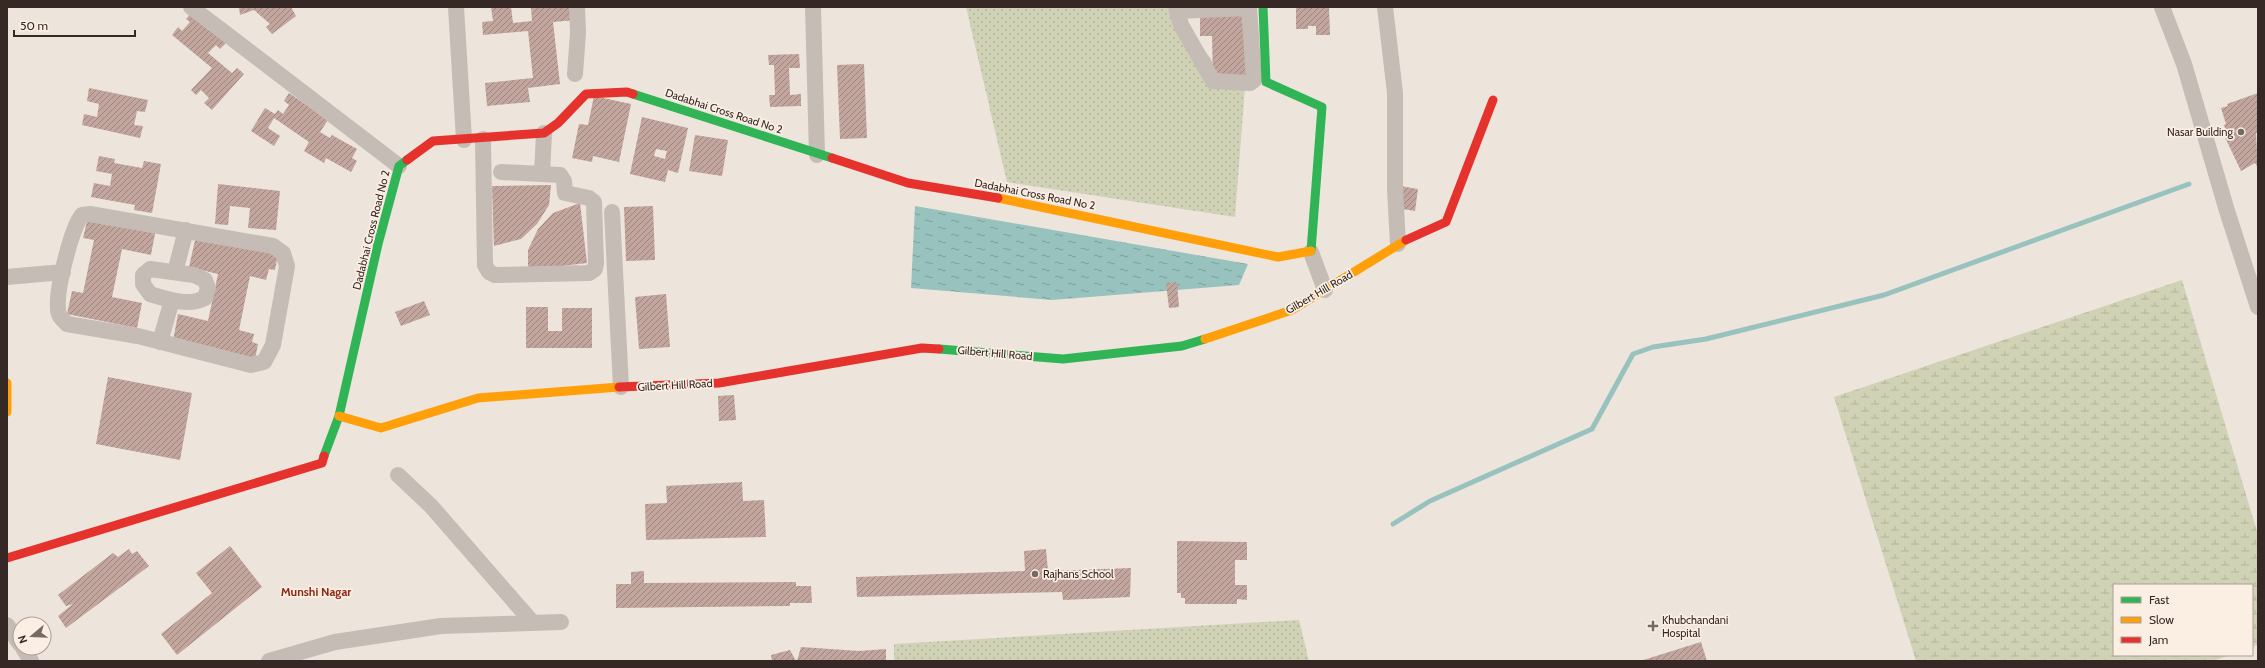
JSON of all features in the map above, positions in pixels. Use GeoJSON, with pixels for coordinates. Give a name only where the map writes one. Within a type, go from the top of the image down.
{"type":"FeatureCollection","features":[{"type":"Feature","properties":{"kind":"street"},"geometry":{"type":"LineString","coordinates":[[191,7],[400,166]]}},
{"type":"Feature","properties":{"kind":"street"},"geometry":{"type":"LineString","coordinates":[[456,7],[464,140]]}},
{"type":"Feature","properties":{"kind":"street"},"geometry":{"type":"LineString","coordinates":[[575,74],[578,33],[577,7]]}},
{"type":"Feature","properties":{"kind":"street"},"geometry":{"type":"LineString","coordinates":[[813,7],[817,154]]}},
{"type":"Feature","properties":{"kind":"street"},"geometry":{"type":"LineString","coordinates":[[1253,7],[1254,80],[1250,83],[1213,81],[1181,25],[1176,9],[1253,7]]}},
{"type":"Feature","properties":{"kind":"street"},"geometry":{"type":"LineString","coordinates":[[1253,7],[1266,82],[1322,107],[1311,252],[1325,290]]}},
{"type":"Feature","properties":{"kind":"street"},"geometry":{"type":"LineString","coordinates":[[1385,7],[1395,93],[1395,189],[1398,244]]}},
{"type":"Feature","properties":{"kind":"street"},"geometry":{"type":"LineString","coordinates":[[2162,7],[2184,64],[2253,275],[2258,307]]}},
{"type":"Feature","properties":{"kind":"street","name":"Dadabhai Cross Road No 2"},"geometry":{"type":"LineString","coordinates":[[7,558],[322,463],[339,416],[378,244],[400,166],[433,141],[483,139],[540,134],[558,123],[586,94],[627,92],[908,183],[1023,202],[1278,258],[1311,252]]}},
{"type":"Feature","properties":{"kind":"street","name":"Gilbert Hill Road"},"geometry":{"type":"LineString","coordinates":[[339,416],[381,428],[478,398],[621,387],[719,383],[922,348],[1063,359],[1182,346],[1292,310],[1398,244],[1446,222],[1493,100]]}},
{"type":"Feature","properties":{"kind":"street"},"geometry":{"type":"LineString","coordinates":[[538,167],[540,134]]}},
{"type":"Feature","properties":{"kind":"street"},"geometry":{"type":"LineString","coordinates":[[483,139],[485,265],[488,272],[495,275],[582,274],[590,273],[595,269],[594,202],[590,198],[565,193],[564,181],[560,175],[538,167],[501,172]]}},
{"type":"Feature","properties":{"kind":"street"},"geometry":{"type":"LineString","coordinates":[[612,212],[621,387]]}},
{"type":"Feature","properties":{"kind":"street"},"geometry":{"type":"LineString","coordinates":[[90,214],[186,230],[272,246],[283,252],[288,266],[274,345],[264,362],[251,365],[160,342],[67,324],[60,317],[58,308],[63,272],[76,223],[82,215],[90,214]]}},
{"type":"Feature","properties":{"kind":"street"},"geometry":{"type":"LineString","coordinates":[[175,272],[186,230]]}},
{"type":"Feature","properties":{"kind":"street"},"geometry":{"type":"LineString","coordinates":[[150,269],[194,275],[205,280],[208,288],[205,298],[198,302],[172,300],[150,294],[143,284],[143,275],[150,269]]}},
{"type":"Feature","properties":{"kind":"street"},"geometry":{"type":"LineString","coordinates":[[7,277],[63,272]]}},
{"type":"Feature","properties":{"kind":"street"},"geometry":{"type":"LineString","coordinates":[[160,342],[172,300]]}},
{"type":"Feature","properties":{"kind":"street"},"geometry":{"type":"LineString","coordinates":[[7,383],[7,412]]}},
{"type":"Feature","properties":{"kind":"street"},"geometry":{"type":"LineString","coordinates":[[398,475],[431,506],[533,623]]}},
{"type":"Feature","properties":{"kind":"street"},"geometry":{"type":"LineString","coordinates":[[269,661],[335,642],[441,626],[561,622]]}},
{"type":"Feature","properties":{"kind":"green space"},"geometry":{"type":"Polygon","coordinates":[[[966,7],[1173,7],[1229,84],[1245,86],[1235,217],[1007,182],[966,7]]]}},
{"type":"Feature","properties":{"kind":"green space"},"geometry":{"type":"Polygon","coordinates":[[[2182,280],[2258,535],[2258,645],[2253,647],[2253,584],[2113,584],[2113,656],[2227,656],[2213,661],[1916,661],[1834,397],[2182,280]]]}},
{"type":"Feature","properties":{"kind":"green space"},"geometry":{"type":"Polygon","coordinates":[[[1299,620],[1309,661],[894,661],[894,644],[1299,620]]]}},
{"type":"Feature","properties":{"kind":"water"},"geometry":{"type":"Polygon","coordinates":[[[915,206],[1248,264],[1239,285],[1052,300],[911,288],[915,206]]]}},
{"type":"Feature","properties":{"kind":"building"},"geometry":{"type":"Polygon","coordinates":[[[239,7],[291,7],[296,16],[272,34],[266,27],[270,24],[254,10],[240,15],[239,7]]]}},
{"type":"Feature","properties":{"kind":"building"},"geometry":{"type":"Polygon","coordinates":[[[491,7],[511,7],[513,23],[532,21],[531,7],[574,7],[576,20],[553,22],[560,84],[528,88],[530,102],[487,106],[485,83],[533,78],[528,31],[483,35],[482,22],[493,21],[491,7]]]}},
{"type":"Feature","properties":{"kind":"building"},"geometry":{"type":"Polygon","coordinates":[[[1296,7],[1329,7],[1330,35],[1316,35],[1316,26],[1308,26],[1308,29],[1296,29],[1296,7]]]}},
{"type":"Feature","properties":{"kind":"building"},"geometry":{"type":"Polygon","coordinates":[[[1200,10],[1247,10],[1248,78],[1213,79],[1212,36],[1200,36],[1200,10]]]}},
{"type":"Feature","properties":{"kind":"building"},"geometry":{"type":"Polygon","coordinates":[[[191,13],[226,43],[220,49],[216,45],[208,53],[232,73],[237,68],[244,74],[212,110],[204,103],[209,98],[201,90],[196,95],[191,90],[212,68],[172,35],[178,27],[182,31],[190,22],[186,19],[191,13]]]}},
{"type":"Feature","properties":{"kind":"building"},"geometry":{"type":"Polygon","coordinates":[[[799,54],[800,68],[789,68],[790,95],[801,94],[801,106],[770,107],[769,95],[775,95],[774,65],[769,65],[768,55],[799,54]]]}},
{"type":"Feature","properties":{"kind":"building"},"geometry":{"type":"Polygon","coordinates":[[[864,64],[867,138],[840,139],[837,65],[864,64]]]}},
{"type":"Feature","properties":{"kind":"building"},"geometry":{"type":"Polygon","coordinates":[[[89,88],[148,100],[145,112],[137,111],[134,125],[143,126],[140,138],[82,125],[84,114],[97,117],[99,104],[87,101],[89,88]]]}},
{"type":"Feature","properties":{"kind":"building"},"geometry":{"type":"Polygon","coordinates":[[[289,93],[328,120],[320,132],[330,138],[332,135],[357,149],[352,158],[357,161],[351,172],[326,158],[324,163],[304,151],[309,142],[274,118],[268,128],[280,136],[274,146],[251,131],[265,108],[275,114],[278,110],[283,114],[289,105],[284,101],[289,93]]]}},
{"type":"Feature","properties":{"kind":"building","name":"Nasar Building"},"geometry":{"type":"Polygon","coordinates":[[[2258,93],[2258,133],[2256,133],[2258,168],[2255,163],[2241,171],[2223,133],[2226,131],[2224,125],[2226,124],[2221,108],[2228,106],[2227,104],[2258,93]]]}},
{"type":"Feature","properties":{"kind":"building"},"geometry":{"type":"Polygon","coordinates":[[[594,96],[631,104],[619,162],[593,156],[592,162],[572,158],[579,124],[588,125],[594,96]]]}},
{"type":"Feature","properties":{"kind":"building"},"geometry":{"type":"Polygon","coordinates":[[[642,117],[688,128],[678,173],[668,170],[665,182],[630,174],[642,117]],[[656,149],[654,156],[665,159],[667,151],[656,149]]]}},
{"type":"Feature","properties":{"kind":"building"},"geometry":{"type":"Polygon","coordinates":[[[695,135],[728,140],[722,176],[689,171],[695,135]]]}},
{"type":"Feature","properties":{"kind":"building"},"geometry":{"type":"Polygon","coordinates":[[[99,156],[115,159],[114,163],[142,168],[144,161],[161,164],[152,213],[134,210],[135,205],[91,197],[94,183],[110,186],[112,174],[96,171],[99,156]]]}},
{"type":"Feature","properties":{"kind":"building"},"geometry":{"type":"Polygon","coordinates":[[[218,184],[280,191],[276,230],[248,228],[250,208],[230,206],[228,225],[215,224],[218,184]]]}},
{"type":"Feature","properties":{"kind":"building"},"geometry":{"type":"Polygon","coordinates":[[[551,185],[549,205],[537,224],[521,239],[494,246],[492,186],[551,185]]]}},
{"type":"Feature","properties":{"kind":"building"},"geometry":{"type":"Polygon","coordinates":[[[1400,186],[1418,189],[1415,211],[1397,208],[1400,186]]]}},
{"type":"Feature","properties":{"kind":"building"},"geometry":{"type":"Polygon","coordinates":[[[580,203],[587,263],[528,270],[528,250],[538,229],[553,213],[580,203]]]}},
{"type":"Feature","properties":{"kind":"building"},"geometry":{"type":"Polygon","coordinates":[[[653,206],[655,260],[626,261],[624,207],[653,206]]]}},
{"type":"Feature","properties":{"kind":"building"},"geometry":{"type":"Polygon","coordinates":[[[88,217],[156,228],[151,255],[122,249],[112,297],[142,303],[137,328],[67,314],[72,291],[83,293],[94,240],[83,238],[88,217]]]}},
{"type":"Feature","properties":{"kind":"building"},"geometry":{"type":"Polygon","coordinates":[[[196,236],[278,254],[275,270],[269,269],[266,280],[250,276],[239,330],[254,334],[252,342],[258,344],[255,359],[173,341],[178,314],[208,321],[218,274],[189,267],[196,236]]]}},
{"type":"Feature","properties":{"kind":"building"},"geometry":{"type":"Polygon","coordinates":[[[1177,282],[1179,307],[1169,308],[1166,283],[1177,282]]]}},
{"type":"Feature","properties":{"kind":"building"},"geometry":{"type":"Polygon","coordinates":[[[666,294],[670,347],[639,349],[635,297],[666,294]]]}},
{"type":"Feature","properties":{"kind":"building"},"geometry":{"type":"Polygon","coordinates":[[[424,301],[430,315],[401,326],[395,312],[424,301]]]}},
{"type":"Feature","properties":{"kind":"building"},"geometry":{"type":"Polygon","coordinates":[[[526,307],[548,307],[548,331],[562,331],[562,308],[592,308],[592,348],[526,348],[526,307]]]}},
{"type":"Feature","properties":{"kind":"building"},"geometry":{"type":"Polygon","coordinates":[[[108,377],[192,393],[180,460],[96,444],[108,377]]]}},
{"type":"Feature","properties":{"kind":"building"},"geometry":{"type":"Polygon","coordinates":[[[734,395],[736,420],[719,421],[718,396],[734,395]]]}},
{"type":"Feature","properties":{"kind":"building"},"geometry":{"type":"Polygon","coordinates":[[[742,482],[743,501],[764,500],[766,537],[646,540],[645,504],[667,503],[666,486],[742,482]]]}},
{"type":"Feature","properties":{"kind":"building"},"geometry":{"type":"Polygon","coordinates":[[[1177,541],[1247,542],[1247,560],[1235,560],[1235,585],[1247,585],[1247,600],[1237,599],[1237,604],[1185,604],[1185,598],[1181,598],[1181,593],[1177,593],[1177,541]]]}},
{"type":"Feature","properties":{"kind":"building"},"geometry":{"type":"Polygon","coordinates":[[[230,546],[262,587],[177,655],[161,634],[212,593],[196,573],[230,546]]]}},
{"type":"Feature","properties":{"kind":"building"},"geometry":{"type":"Polygon","coordinates":[[[129,549],[132,554],[137,551],[149,566],[66,628],[58,616],[73,604],[66,606],[58,595],[113,553],[118,557],[129,549]]]}},
{"type":"Feature","properties":{"kind":"building","name":"Rajhans School"},"geometry":{"type":"Polygon","coordinates":[[[1046,549],[1048,571],[1131,568],[1130,597],[1063,600],[1062,592],[857,597],[856,577],[1025,571],[1024,551],[1046,549]]]}},
{"type":"Feature","properties":{"kind":"building"},"geometry":{"type":"Polygon","coordinates":[[[644,571],[644,583],[796,582],[796,586],[811,586],[812,603],[790,603],[790,606],[616,608],[616,584],[631,584],[631,572],[644,571]]]}},
{"type":"Feature","properties":{"kind":"building"},"geometry":{"type":"Polygon","coordinates":[[[1701,642],[1707,661],[1640,661],[1701,642]]]}},
{"type":"Feature","properties":{"kind":"building"},"geometry":{"type":"Polygon","coordinates":[[[801,647],[859,651],[886,649],[886,661],[797,661],[801,647]]]}},
{"type":"Feature","properties":{"kind":"building"},"geometry":{"type":"Polygon","coordinates":[[[790,650],[796,661],[772,661],[771,655],[790,650]]]}},
{"type":"Feature","properties":{"kind":"waterway"},"geometry":{"type":"LineString","coordinates":[[1393,524],[1430,501],[1592,429],[1633,354],[1653,347],[1706,339],[1884,295],[2189,184]]}},
{"type":"Feature","properties":{"kind":"traffic: fast"},"geometry":{"type":"LineString","coordinates":[[1263,7],[1266,82],[1322,107],[1311,251]]}},
{"type":"Feature","properties":{"kind":"traffic: fast"},"geometry":{"type":"LineString","coordinates":[[633,94],[832,158]]}},
{"type":"Feature","properties":{"kind":"traffic: fast"},"geometry":{"type":"LineString","coordinates":[[324,456],[339,416],[378,244],[399,166],[407,160]]}},
{"type":"Feature","properties":{"kind":"traffic: fast"},"geometry":{"type":"LineString","coordinates":[[939,349],[1063,359],[1182,346],[1205,339]]}},
{"type":"Feature","properties":{"kind":"traffic: slow"},"geometry":{"type":"LineString","coordinates":[[998,198],[1278,257],[1311,251]]}},
{"type":"Feature","properties":{"kind":"traffic: slow"},"geometry":{"type":"LineString","coordinates":[[1205,339],[1292,310],[1406,240]]}},
{"type":"Feature","properties":{"kind":"traffic: slow"},"geometry":{"type":"LineString","coordinates":[[7,383],[7,412]]}},
{"type":"Feature","properties":{"kind":"traffic: slow"},"geometry":{"type":"LineString","coordinates":[[339,416],[381,428],[478,398],[619,387]]}},
{"type":"Feature","properties":{"kind":"traffic: jam"},"geometry":{"type":"LineString","coordinates":[[407,160],[433,141],[544,133],[558,123],[586,94],[627,92],[633,94]]}},
{"type":"Feature","properties":{"kind":"traffic: jam"},"geometry":{"type":"LineString","coordinates":[[1406,240],[1446,222],[1493,100]]}},
{"type":"Feature","properties":{"kind":"traffic: jam"},"geometry":{"type":"LineString","coordinates":[[832,158],[908,183],[998,198]]}},
{"type":"Feature","properties":{"kind":"traffic: jam"},"geometry":{"type":"LineString","coordinates":[[619,387],[719,383],[922,348],[939,349]]}},
{"type":"Feature","properties":{"kind":"traffic: jam"},"geometry":{"type":"LineString","coordinates":[[7,558],[322,463],[324,456]]}},
{"type":"Feature","properties":{"kind":"place","name":"Nasar Building"},"geometry":{"type":"Point","coordinates":[2241,132]}},
{"type":"Feature","properties":{"kind":"place","name":"Rajhans School"},"geometry":{"type":"Point","coordinates":[1035,574]}},
{"type":"Feature","properties":{"kind":"place","name":"Khubchandani Hospital"},"geometry":{"type":"Point","coordinates":[1653,626]}},
{"type":"Feature","properties":{"kind":"district","name":"Munshi Nagar"},"geometry":{"type":"Point","coordinates":[316,592]}}]}
